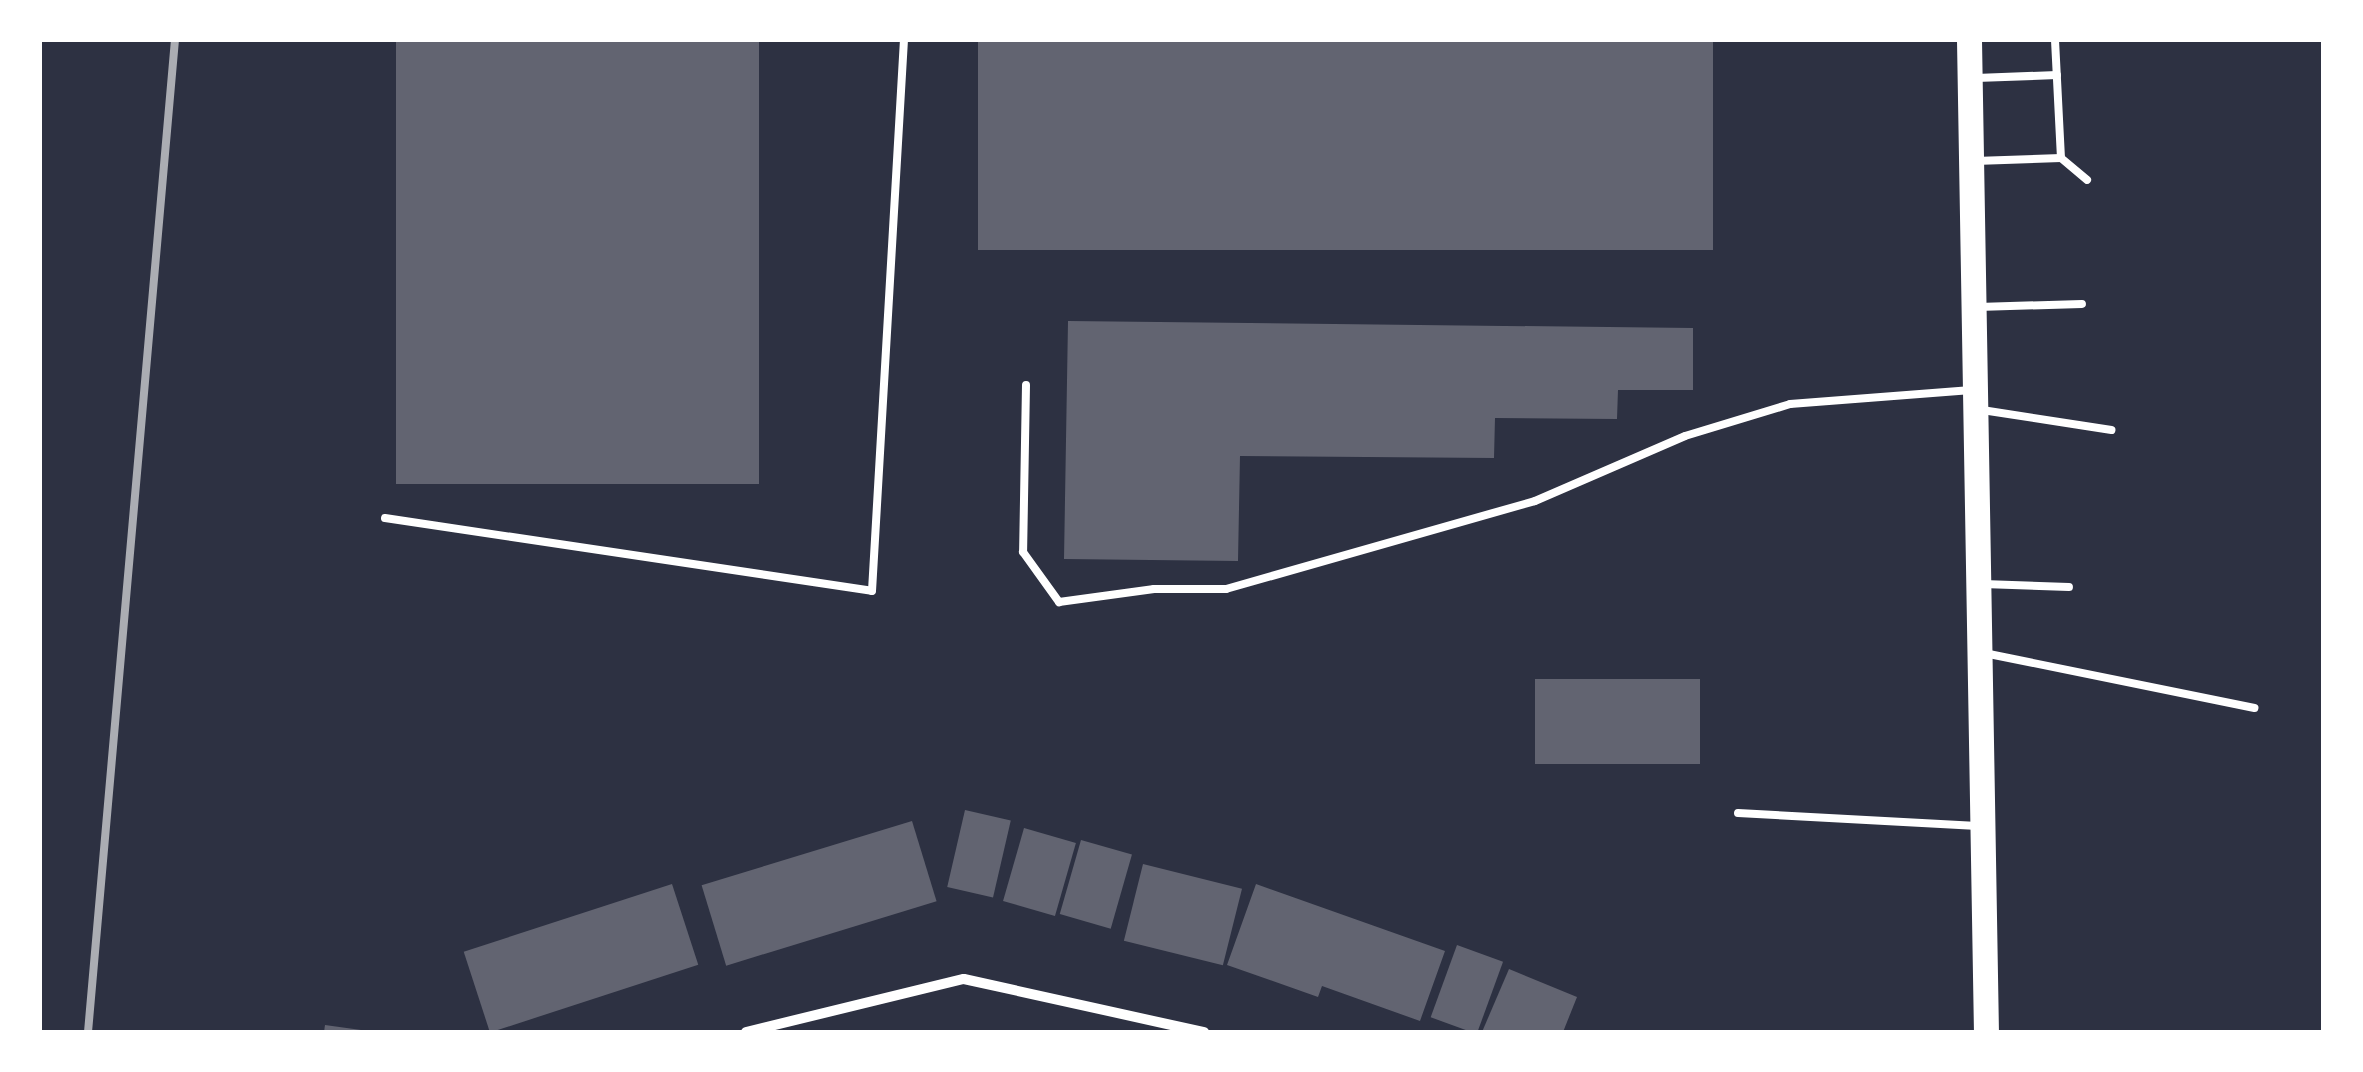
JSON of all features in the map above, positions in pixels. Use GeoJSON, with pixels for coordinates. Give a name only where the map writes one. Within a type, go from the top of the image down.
{"type":"FeatureCollection","features":[{"type":"Feature","properties":{"kind":"main road"},"geometry":{"type":"LineString","coordinates":[[1969,40],[1986,1032]]}},
{"type":"Feature","properties":{"kind":"street"},"geometry":{"type":"LineString","coordinates":[[746,1032],[964,979],[1204,1032]]}},
{"type":"Feature","properties":{"kind":"lane"},"geometry":{"type":"LineString","coordinates":[[385,518],[872,591],[904,40]]}},
{"type":"Feature","properties":{"kind":"lane"},"geometry":{"type":"LineString","coordinates":[[2055,40],[2061,158]]}},
{"type":"Feature","properties":{"kind":"lane"},"geometry":{"type":"LineString","coordinates":[[1970,78],[2056,75]]}},
{"type":"Feature","properties":{"kind":"lane"},"geometry":{"type":"LineString","coordinates":[[1971,161],[2061,158],[2086,180]]}},
{"type":"Feature","properties":{"kind":"lane"},"geometry":{"type":"LineString","coordinates":[[1974,307],[2082,304]]}},
{"type":"Feature","properties":{"kind":"lane"},"geometry":{"type":"LineString","coordinates":[[1026,385],[1024,552],[1059,602],[1154,588],[1226,588],[1535,501],[1685,436],[1790,404],[1975,399],[2111,430]]}},
{"type":"Feature","properties":{"kind":"lane"},"geometry":{"type":"LineString","coordinates":[[1978,584],[2069,587]]}},
{"type":"Feature","properties":{"kind":"lane"},"geometry":{"type":"LineString","coordinates":[[1980,652],[2254,708]]}},
{"type":"Feature","properties":{"kind":"lane"},"geometry":{"type":"LineString","coordinates":[[1738,813],[1982,826]]}},
{"type":"Feature","properties":{"kind":"building"},"geometry":{"type":"Polygon","coordinates":[[[396,40],[759,40],[759,484],[396,484],[396,40]]]}},
{"type":"Feature","properties":{"kind":"building"},"geometry":{"type":"Polygon","coordinates":[[[978,40],[1713,40],[1713,250],[978,250],[978,40]]]}},
{"type":"Feature","properties":{"kind":"building"},"geometry":{"type":"Polygon","coordinates":[[[1068,321],[1693,328],[1693,390],[1618,390],[1617,419],[1495,418],[1494,458],[1240,456],[1238,561],[1064,559],[1068,321]]]}},
{"type":"Feature","properties":{"kind":"building"},"geometry":{"type":"Polygon","coordinates":[[[1535,679],[1700,679],[1700,764],[1535,764],[1535,679]]]}},
{"type":"Feature","properties":{"kind":"building"},"geometry":{"type":"Polygon","coordinates":[[[965,810],[1011,821],[993,898],[947,887],[965,810]]]}},
{"type":"Feature","properties":{"kind":"building"},"geometry":{"type":"Polygon","coordinates":[[[912,821],[937,901],[726,966],[702,885],[912,821]]]}},
{"type":"Feature","properties":{"kind":"building"},"geometry":{"type":"Polygon","coordinates":[[[1024,828],[1076,843],[1055,916],[1003,901],[1024,828]]]}},
{"type":"Feature","properties":{"kind":"building"},"geometry":{"type":"Polygon","coordinates":[[[1081,840],[1132,855],[1111,929],[1060,914],[1081,840]]]}},
{"type":"Feature","properties":{"kind":"building"},"geometry":{"type":"Polygon","coordinates":[[[1143,864],[1242,889],[1223,965],[1124,941],[1143,864]]]}},
{"type":"Feature","properties":{"kind":"building"},"geometry":{"type":"Polygon","coordinates":[[[672,884],[698,965],[490,1032],[464,952],[672,884]]]}},
{"type":"Feature","properties":{"kind":"building"},"geometry":{"type":"Polygon","coordinates":[[[1256,884],[1445,951],[1420,1021],[1322,986],[1318,997],[1227,965],[1256,884]]]}},
{"type":"Feature","properties":{"kind":"building"},"geometry":{"type":"Polygon","coordinates":[[[1457,945],[1503,962],[1477,1032],[1431,1017],[1457,945]]]}},
{"type":"Feature","properties":{"kind":"building"},"geometry":{"type":"Polygon","coordinates":[[[1509,969],[1577,997],[1563,1032],[1482,1032],[1509,969]]]}},
{"type":"Feature","properties":{"kind":"building"},"geometry":{"type":"Polygon","coordinates":[[[325,1025],[361,1030],[361,1032],[324,1032],[325,1025]]]}},
{"type":"Feature","properties":{"kind":"railway"},"geometry":{"type":"LineString","coordinates":[[88,1032],[175,40]]}}]}
